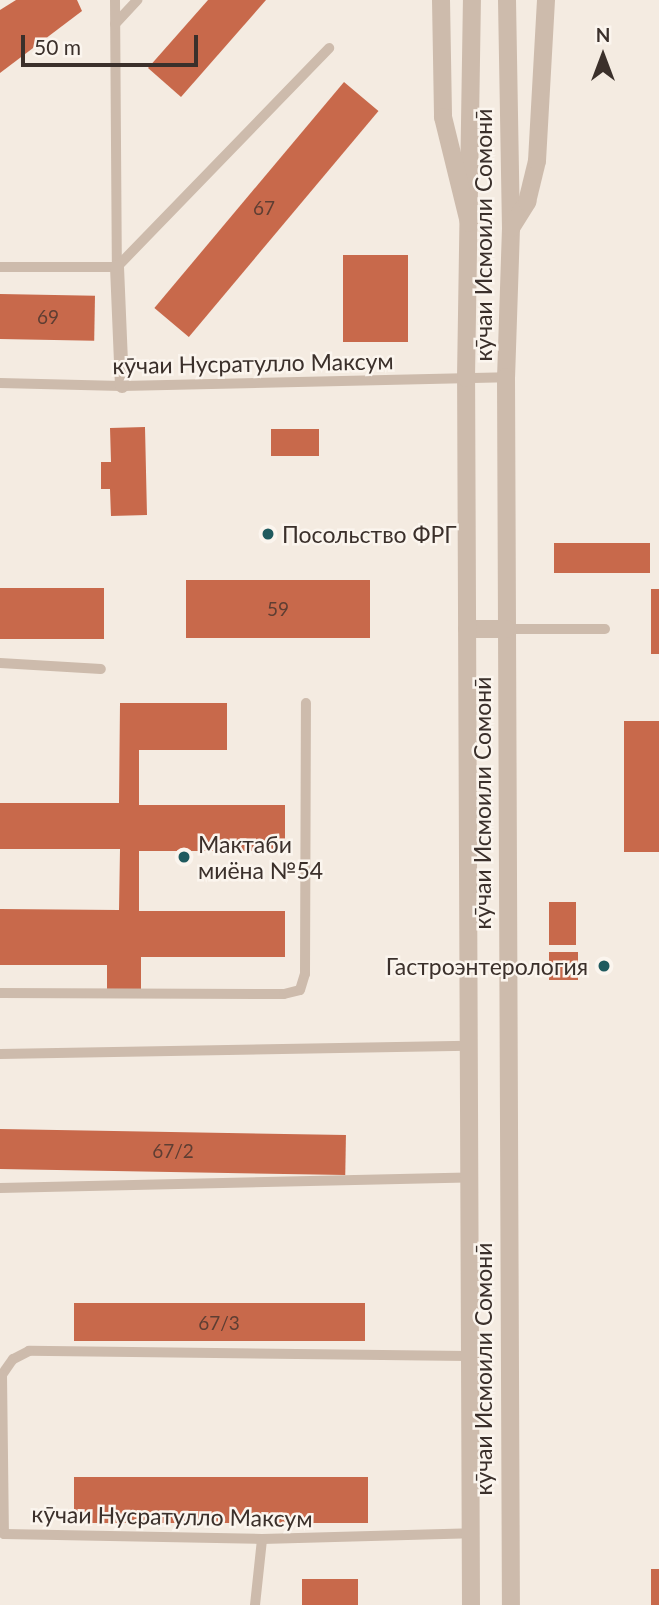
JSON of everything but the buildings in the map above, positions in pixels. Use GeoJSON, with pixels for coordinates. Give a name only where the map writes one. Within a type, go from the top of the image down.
{"type":"FeatureCollection","features":[{"type":"Feature","properties":{"kind":"street"},"geometry":{"type":"LineString","coordinates":[[441,0],[443,117],[469,223]]}},
{"type":"Feature","properties":{"kind":"street","name":"кӯчаи Исмоили Сомонӣ"},"geometry":{"type":"LineString","coordinates":[[471,1605],[467,1177],[466,378],[472,0]]}},
{"type":"Feature","properties":{"kind":"street","name":"кӯчаи Исмоили Сомонӣ"},"geometry":{"type":"LineString","coordinates":[[507,0],[511,228],[506,377],[511,1605]]}},
{"type":"Feature","properties":{"kind":"street"},"geometry":{"type":"LineString","coordinates":[[511,228],[527,202],[537,161],[546,0]]}},
{"type":"Feature","properties":{"kind":"street"},"geometry":{"type":"LineString","coordinates":[[117,267],[122,386]]}},
{"type":"Feature","properties":{"kind":"street"},"geometry":{"type":"LineString","coordinates":[[467,629],[506,629]]}},
{"type":"Feature","properties":{"kind":"lane"},"geometry":{"type":"LineString","coordinates":[[115,0],[117,267]]}},
{"type":"Feature","properties":{"kind":"lane"},"geometry":{"type":"LineString","coordinates":[[115,23],[137,0]]}},
{"type":"Feature","properties":{"kind":"lane"},"geometry":{"type":"LineString","coordinates":[[0,267],[117,267],[329,48]]}},
{"type":"Feature","properties":{"kind":"lane","name":"кӯчаи Нусратулло Максум"},"geometry":{"type":"LineString","coordinates":[[0,383],[122,386],[506,377]]}},
{"type":"Feature","properties":{"kind":"lane"},"geometry":{"type":"LineString","coordinates":[[506,629],[605,629]]}},
{"type":"Feature","properties":{"kind":"lane"},"geometry":{"type":"LineString","coordinates":[[0,663],[102,668]]}},
{"type":"Feature","properties":{"kind":"lane"},"geometry":{"type":"LineString","coordinates":[[0,993],[284,994],[300,990],[305,974],[306,703]]}},
{"type":"Feature","properties":{"kind":"lane"},"geometry":{"type":"LineString","coordinates":[[0,1054],[468,1046]]}},
{"type":"Feature","properties":{"kind":"lane"},"geometry":{"type":"LineString","coordinates":[[0,1188],[467,1177]]}},
{"type":"Feature","properties":{"kind":"lane","name":"кӯчаи Нусратулло Максум"},"geometry":{"type":"LineString","coordinates":[[468,1356],[29,1351],[13,1359],[2,1375],[2,1534],[262,1539],[471,1533]]}},
{"type":"Feature","properties":{"kind":"lane","name":"кӯчаи Нусратулло Максум"},"geometry":{"type":"LineString","coordinates":[[255,1605],[262,1539]]}},
{"type":"Feature","properties":{"kind":"place","name":"Посольство ФРГ"},"geometry":{"type":"Point","coordinates":[268,534]}},
{"type":"Feature","properties":{"kind":"place","name":"Мактаби миёна №54"},"geometry":{"type":"Point","coordinates":[184,857]}},
{"type":"Feature","properties":{"kind":"place","name":"Гастроэнтерология"},"geometry":{"type":"Point","coordinates":[604,966]}}]}
